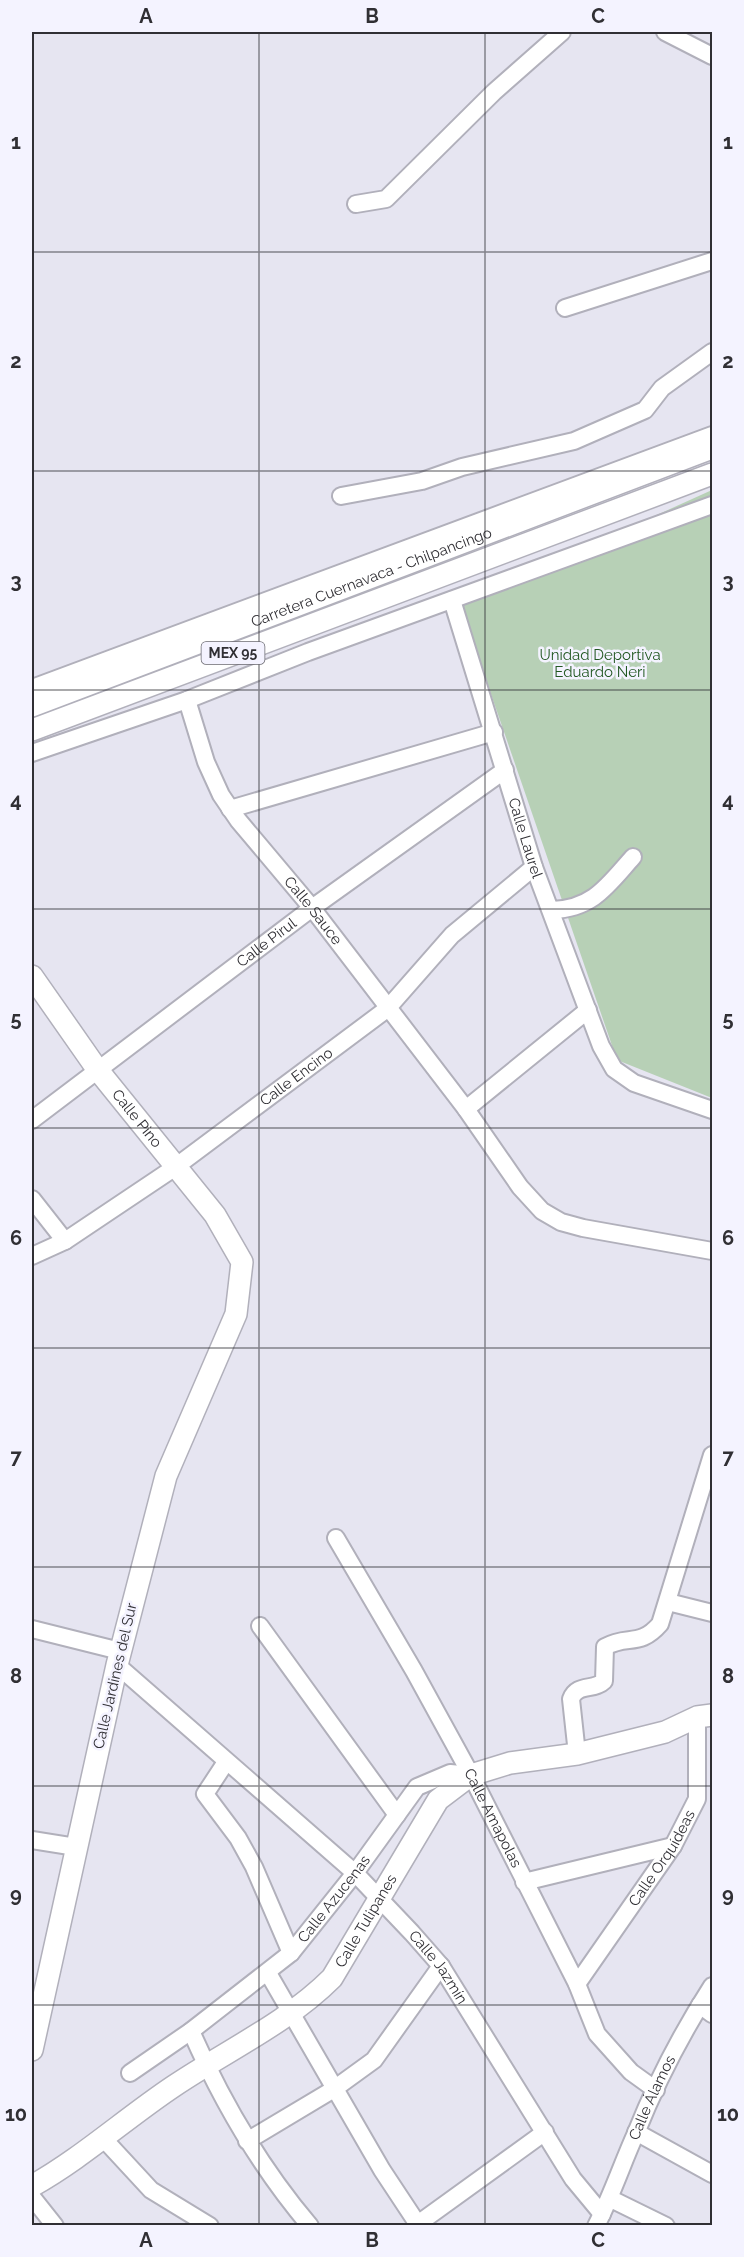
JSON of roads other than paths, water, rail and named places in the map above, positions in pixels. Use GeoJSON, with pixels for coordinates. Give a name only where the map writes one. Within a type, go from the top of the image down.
{"type":"FeatureCollection","features":[{"type":"Feature","properties":{"kind":"main road","name":"Carretera Cuernavaca - Chilpancingo"},"geometry":{"type":"LineString","coordinates":[[32,706],[712,448]]}},
{"type":"Feature","properties":{"kind":"main road","name":"Carretera Cuernavaca - Chilpancingo"},"geometry":{"type":"LineString","coordinates":[[32,730],[712,474]]}},
{"type":"Feature","properties":{"kind":"main road","name":"Calle Pino"},"geometry":{"type":"LineString","coordinates":[[32,976],[97,1069],[174,1168],[215,1215],[242,1262]]}},
{"type":"Feature","properties":{"kind":"main road","name":"Calle Jardines del Sur"},"geometry":{"type":"LineString","coordinates":[[32,2050],[118,1658],[166,1476],[236,1314],[242,1262]]}},
{"type":"Feature","properties":{"kind":"main road","name":"Calle Tulipanes"},"geometry":{"type":"LineString","coordinates":[[32,2184],[289,2012],[332,1978],[438,1800],[471,1775],[510,1762],[577,1754],[665,1732],[705,1716]]}},
{"type":"Feature","properties":{"kind":"street"},"geometry":{"type":"LineString","coordinates":[[356,204],[386,199],[494,92],[562,32]]}},
{"type":"Feature","properties":{"kind":"street"},"geometry":{"type":"LineString","coordinates":[[665,32],[712,56]]}},
{"type":"Feature","properties":{"kind":"street"},"geometry":{"type":"LineString","coordinates":[[566,308],[712,261]]}},
{"type":"Feature","properties":{"kind":"street"},"geometry":{"type":"LineString","coordinates":[[341,496],[422,481],[462,467],[574,441],[645,410],[662,388],[712,352]]}},
{"type":"Feature","properties":{"kind":"street"},"geometry":{"type":"LineString","coordinates":[[32,688],[712,435]]}},
{"type":"Feature","properties":{"kind":"street"},"geometry":{"type":"LineString","coordinates":[[32,753],[187,700],[712,505]]}},
{"type":"Feature","properties":{"kind":"street","name":"Calle Laurel"},"geometry":{"type":"LineString","coordinates":[[452,600],[534,867],[601,1046],[614,1069],[634,1083],[712,1110]]}},
{"type":"Feature","properties":{"kind":"street","name":"Calle Sauce"},"geometry":{"type":"LineString","coordinates":[[187,700],[206,762],[230,809],[312,908],[387,1009],[466,1109],[520,1187],[542,1211],[561,1222],[583,1228],[712,1251]]}},
{"type":"Feature","properties":{"kind":"street"},"geometry":{"type":"LineString","coordinates":[[230,809],[494,732]]}},
{"type":"Feature","properties":{"kind":"street","name":"Calle Pirul"},"geometry":{"type":"LineString","coordinates":[[32,1120],[312,908],[505,770]]}},
{"type":"Feature","properties":{"kind":"street"},"geometry":{"type":"LineString","coordinates":[[552,910],[571,909],[596,897],[633,856]]}},
{"type":"Feature","properties":{"kind":"street","name":"Calle Encino"},"geometry":{"type":"LineString","coordinates":[[32,1256],[65,1241],[174,1168],[387,1009],[452,935],[534,867]]}},
{"type":"Feature","properties":{"kind":"street"},"geometry":{"type":"LineString","coordinates":[[466,1109],[588,1010]]}},
{"type":"Feature","properties":{"kind":"street"},"geometry":{"type":"LineString","coordinates":[[32,1199],[65,1241]]}},
{"type":"Feature","properties":{"kind":"street"},"geometry":{"type":"LineString","coordinates":[[577,1754],[571,1699],[573,1693],[579,1689],[600,1685],[604,1681],[605,1647],[612,1643],[649,1637],[660,1624],[712,1455]]}},
{"type":"Feature","properties":{"kind":"street","name":"Calle Amapolas"},"geometry":{"type":"LineString","coordinates":[[336,1538],[414,1671],[471,1775],[577,1984],[597,2034],[631,2072],[656,2090]]}},
{"type":"Feature","properties":{"kind":"street"},"geometry":{"type":"LineString","coordinates":[[668,1602],[712,1613]]}},
{"type":"Feature","properties":{"kind":"street"},"geometry":{"type":"LineString","coordinates":[[260,1626],[397,1815]]}},
{"type":"Feature","properties":{"kind":"street"},"geometry":{"type":"LineString","coordinates":[[32,1629],[118,1658]]}},
{"type":"Feature","properties":{"kind":"street","name":"Calle Jazmín"},"geometry":{"type":"LineString","coordinates":[[118,1658],[226,1762],[355,1873],[441,1966],[599,2220]]}},
{"type":"Feature","properties":{"kind":"street","name":"Calle Orquídeas"},"geometry":{"type":"LineString","coordinates":[[577,1984],[673,1845],[697,1799],[705,1716]]}},
{"type":"Feature","properties":{"kind":"street"},"geometry":{"type":"LineString","coordinates":[[226,1762],[205,1794],[238,1838],[254,1867],[291,1953]]}},
{"type":"Feature","properties":{"kind":"street","name":"Calle Azucenas"},"geometry":{"type":"LineString","coordinates":[[130,2073],[191,2031],[291,1953],[355,1873],[417,1787],[450,1773],[471,1775]]}},
{"type":"Feature","properties":{"kind":"street"},"geometry":{"type":"LineString","coordinates":[[32,1840],[75,1847]]}},
{"type":"Feature","properties":{"kind":"street"},"geometry":{"type":"LineString","coordinates":[[524,1882],[673,1845]]}},
{"type":"Feature","properties":{"kind":"street"},"geometry":{"type":"LineString","coordinates":[[247,2141],[334,2089],[374,2060],[441,1966]]}},
{"type":"Feature","properties":{"kind":"street"},"geometry":{"type":"LineString","coordinates":[[268,1973],[334,2089],[417,2225],[544,2132]]}},
{"type":"Feature","properties":{"kind":"street","name":"Calle Álamos"},"geometry":{"type":"LineString","coordinates":[[599,2220],[611,2199],[636,2132],[656,2090],[706,2010],[712,1986]]}},
{"type":"Feature","properties":{"kind":"street"},"geometry":{"type":"LineString","coordinates":[[191,2031],[206,2066],[247,2141],[280,2191],[310,2226]]}},
{"type":"Feature","properties":{"kind":"street"},"geometry":{"type":"LineString","coordinates":[[636,2132],[712,2174]]}},
{"type":"Feature","properties":{"kind":"street"},"geometry":{"type":"LineString","coordinates":[[102,2137],[151,2190],[210,2226]]}},
{"type":"Feature","properties":{"kind":"street"},"geometry":{"type":"LineString","coordinates":[[32,2184],[55,2226]]}},
{"type":"Feature","properties":{"kind":"street"},"geometry":{"type":"LineString","coordinates":[[611,2199],[666,2226]]}},
{"type":"Feature","properties":{"kind":"park label","name":"Unidad Deportiva Eduardo Neri"},"geometry":{"type":"Point","coordinates":[600,664]}}]}
